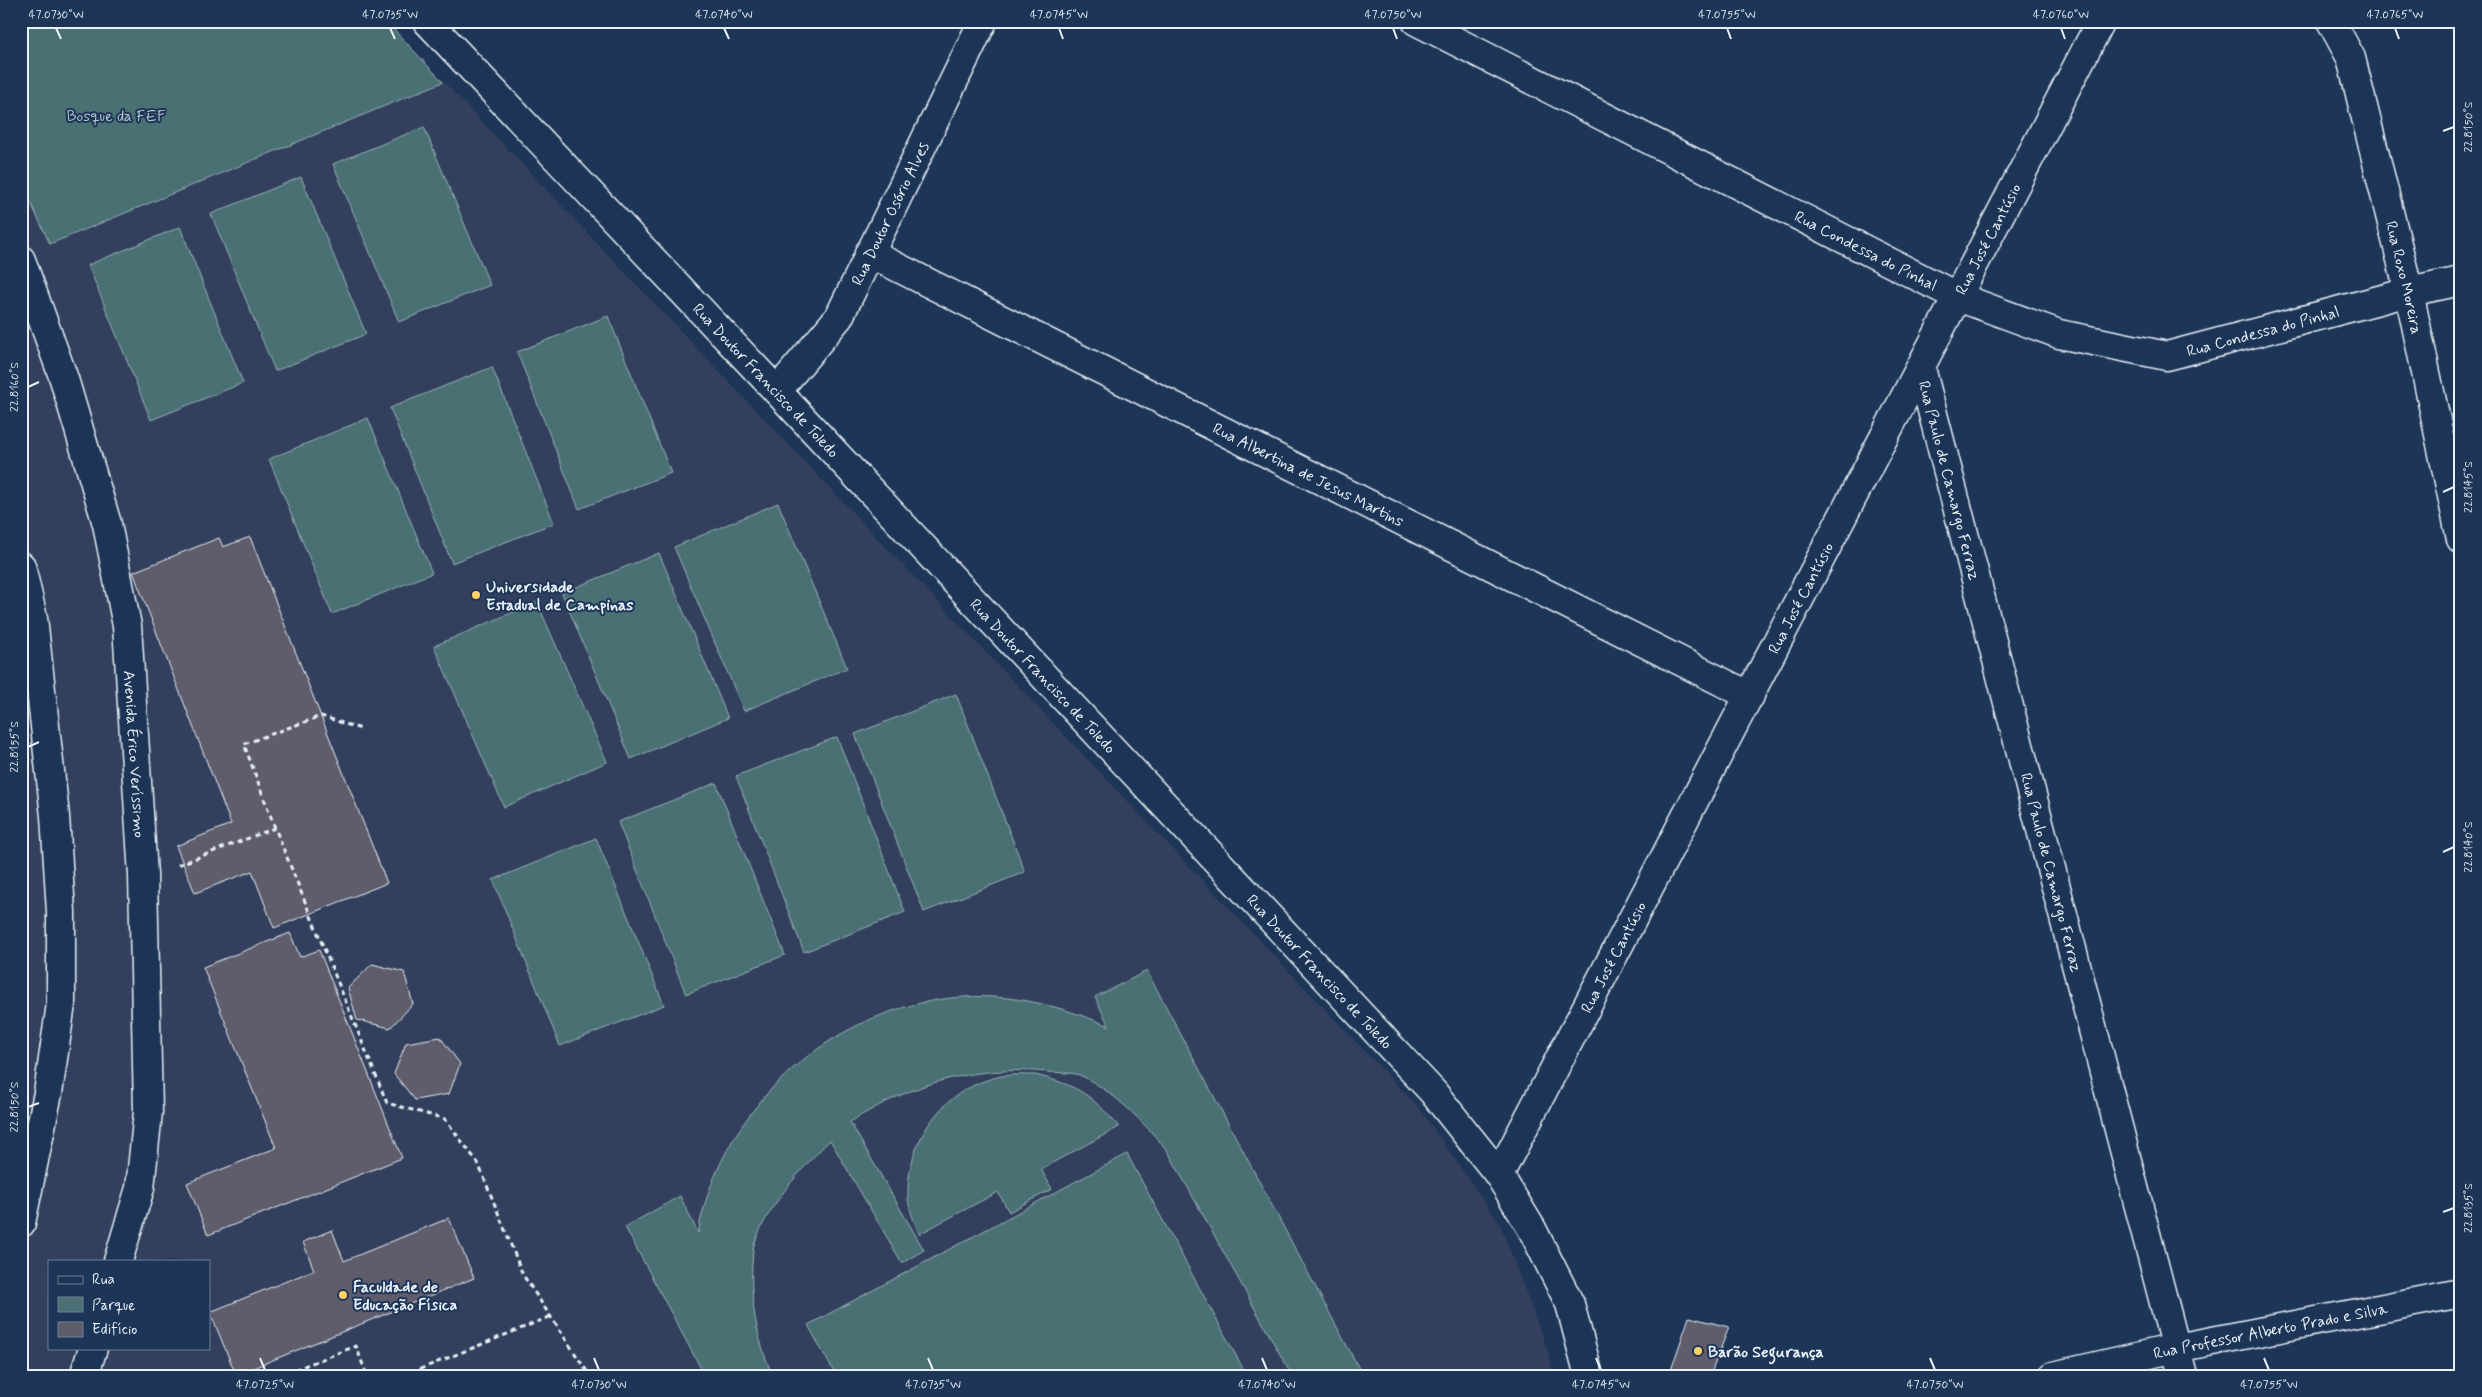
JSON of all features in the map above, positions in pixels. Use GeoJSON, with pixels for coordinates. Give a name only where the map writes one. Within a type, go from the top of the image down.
{"type":"FeatureCollection","features":[{"type":"Feature","properties":{"kind":"street","name":"Rua Doutor Francisco de Toledo"},"geometry":{"type":"LineString","coordinates":[[428,21],[1433,1092],[1499,1175],[1532,1229],[1570,1304],[1589,1376]]}},
{"type":"Feature","properties":{"kind":"street","name":"Rua Doutor Osório Alves"},"geometry":{"type":"LineString","coordinates":[[777,391],[839,317],[983,21]]}},
{"type":"Feature","properties":{"kind":"street","name":"Rua Condessa do Pinhal"},"geometry":{"type":"LineString","coordinates":[[1416,21],[1958,297],[2059,334],[2167,356],[2409,292],[2461,281]]}},
{"type":"Feature","properties":{"kind":"street","name":"Rua José Cantúsio"},"geometry":{"type":"LineString","coordinates":[[1499,1175],[2101,21]]}},
{"type":"Feature","properties":{"kind":"street","name":"Rua Roxo Moreira"},"geometry":{"type":"LineString","coordinates":[[2331,21],[2351,58],[2409,292],[2461,539]]}},
{"type":"Feature","properties":{"kind":"street","name":"Rua Albertina de Jesus Martins"},"geometry":{"type":"LineString","coordinates":[[869,254],[1750,696]]}},
{"type":"Feature","properties":{"kind":"street","name":"Avenida Érico Veríssimo"},"geometry":{"type":"LineString","coordinates":[[21,260],[64,379],[107,524],[127,626],[143,875],[148,1112],[140,1188],[118,1260]]}},
{"type":"Feature","properties":{"kind":"street","name":"Rua Paulo de Camargo Ferraz"},"geometry":{"type":"LineString","coordinates":[[1921,368],[2183,1376]]}},
{"type":"Feature","properties":{"kind":"street"},"geometry":{"type":"LineString","coordinates":[[21,566],[33,618],[56,816],[61,912],[61,1004],[48,1093],[27,1168],[21,1223]]}},
{"type":"Feature","properties":{"kind":"street","name":"Rua Professor Alberto Prado e Silva"},"geometry":{"type":"LineString","coordinates":[[2053,1376],[2176,1348],[2461,1294]]}},
{"type":"Feature","properties":{"kind":"street"},"geometry":{"type":"LineString","coordinates":[[84,1376],[92,1350]]}},
{"type":"Feature","properties":{"kind":"path"},"geometry":{"type":"LineString","coordinates":[[361,729],[321,716],[244,744],[387,1103],[445,1119],[478,1163],[523,1275],[552,1316],[590,1376]]}},
{"type":"Feature","properties":{"kind":"path"},"geometry":{"type":"LineString","coordinates":[[143,875],[183,863],[276,828]]}},
{"type":"Feature","properties":{"kind":"path"},"geometry":{"type":"LineString","coordinates":[[404,1376],[552,1316]]}},
{"type":"Feature","properties":{"kind":"path"},"geometry":{"type":"LineString","coordinates":[[278,1376],[356,1346],[367,1376]]}},
{"type":"Feature","properties":{"kind":"shaded area","name":"Universidade Estadual de Campinas"},"geometry":{"type":"Polygon","coordinates":[[[21,21],[386,21],[1419,1108],[1500,1224],[1548,1351],[1554,1376],[21,1376],[21,21]]]}},
{"type":"Feature","properties":{"kind":"green space","name":"Bosque da FEF"},"geometry":{"type":"Polygon","coordinates":[[[21,21],[386,21],[443,82],[50,244],[21,182],[21,21]]]}},
{"type":"Feature","properties":{"kind":"green space"},"geometry":{"type":"Polygon","coordinates":[[[424,127],[490,285],[399,322],[333,164],[424,127]]]}},
{"type":"Feature","properties":{"kind":"green space"},"geometry":{"type":"Polygon","coordinates":[[[301,177],[366,334],[275,371],[211,214],[301,177]]]}},
{"type":"Feature","properties":{"kind":"green space"},"geometry":{"type":"Polygon","coordinates":[[[180,227],[243,383],[151,420],[88,265],[180,227]]]}},
{"type":"Feature","properties":{"kind":"green space"},"geometry":{"type":"Polygon","coordinates":[[[608,316],[671,473],[579,509],[517,352],[608,316]]]}},
{"type":"Feature","properties":{"kind":"green space"},"geometry":{"type":"Polygon","coordinates":[[[492,367],[554,523],[452,563],[390,408],[492,367]]]}},
{"type":"Feature","properties":{"kind":"green space"},"geometry":{"type":"Polygon","coordinates":[[[368,418],[432,573],[332,614],[269,459],[368,418]]]}},
{"type":"Feature","properties":{"kind":"green space"},"geometry":{"type":"Polygon","coordinates":[[[778,503],[847,668],[744,711],[674,547],[778,503]]]}},
{"type":"Feature","properties":{"kind":"green space"},"geometry":{"type":"Polygon","coordinates":[[[659,553],[728,718],[631,759],[562,593],[659,553]]]}},
{"type":"Feature","properties":{"kind":"green space"},"geometry":{"type":"Polygon","coordinates":[[[537,602],[607,762],[504,807],[434,646],[537,602]]]}},
{"type":"Feature","properties":{"kind":"green space"},"geometry":{"type":"Polygon","coordinates":[[[956,694],[1025,872],[924,912],[855,734],[956,694]]]}},
{"type":"Feature","properties":{"kind":"green space"},"geometry":{"type":"Polygon","coordinates":[[[837,737],[905,912],[804,952],[736,776],[837,737]]]}},
{"type":"Feature","properties":{"kind":"green space"},"geometry":{"type":"Polygon","coordinates":[[[716,783],[785,955],[686,994],[618,822],[716,783]]]}},
{"type":"Feature","properties":{"kind":"green space"},"geometry":{"type":"Polygon","coordinates":[[[596,838],[664,1005],[560,1046],[493,880],[596,838]]]}},
{"type":"Feature","properties":{"kind":"green space"},"geometry":{"type":"Polygon","coordinates":[[[1147,971],[1363,1376],[1292,1376],[1167,1150],[1138,1118],[1117,1099],[1082,1076],[1070,1073],[995,1071],[969,1074],[921,1087],[874,1108],[850,1122],[924,1250],[902,1263],[830,1140],[808,1163],[776,1202],[767,1216],[753,1247],[752,1293],[756,1321],[767,1363],[773,1376],[705,1376],[625,1227],[680,1196],[698,1233],[710,1188],[729,1146],[755,1108],[786,1074],[823,1046],[863,1023],[906,1007],[952,998],[993,997],[1032,1002],[1052,1006],[1109,1026],[1095,997],[1147,971]]]}},
{"type":"Feature","properties":{"kind":"green space"},"geometry":{"type":"Polygon","coordinates":[[[1006,1075],[1036,1075],[1063,1083],[1083,1093],[1100,1106],[1119,1127],[1041,1169],[1052,1189],[1009,1212],[998,1192],[919,1234],[908,1198],[909,1177],[914,1156],[932,1119],[946,1104],[981,1082],[1006,1075]]]}},
{"type":"Feature","properties":{"kind":"green space"},"geometry":{"type":"Polygon","coordinates":[[[1127,1154],[1247,1376],[836,1376],[808,1325],[1127,1154]]]}},
{"type":"Feature","properties":{"kind":"building"},"geometry":{"type":"Polygon","coordinates":[[[250,537],[387,883],[274,928],[252,871],[195,893],[176,846],[231,824],[133,572],[219,538],[223,547],[250,537]]]}},
{"type":"Feature","properties":{"kind":"building"},"geometry":{"type":"Polygon","coordinates":[[[290,933],[300,957],[319,950],[402,1158],[208,1235],[187,1183],[276,1148],[203,967],[290,933]]]}},
{"type":"Feature","properties":{"kind":"building"},"geometry":{"type":"Polygon","coordinates":[[[372,964],[404,972],[413,1004],[390,1028],[357,1020],[348,988],[372,964]]]}},
{"type":"Feature","properties":{"kind":"building"},"geometry":{"type":"Polygon","coordinates":[[[440,1037],[460,1064],[449,1094],[415,1100],[394,1074],[406,1043],[440,1037]]]}},
{"type":"Feature","properties":{"kind":"building","name":"Faculdade de Educação Física"},"geometry":{"type":"Polygon","coordinates":[[[449,1218],[474,1278],[236,1375],[210,1312],[314,1270],[303,1242],[332,1230],[344,1261],[449,1218]]]}},
{"type":"Feature","properties":{"kind":"building","name":"Barão Segurança"},"geometry":{"type":"Polygon","coordinates":[[[1689,1317],[1729,1327],[1710,1376],[1669,1376],[1689,1317]]]}},
{"type":"Feature","properties":{"kind":"place","name":"Universidade Estadual de Campinas"},"geometry":{"type":"Point","coordinates":[476,595]}},
{"type":"Feature","properties":{"kind":"place","name":"Faculdade de Educação Física"},"geometry":{"type":"Point","coordinates":[343,1295]}},
{"type":"Feature","properties":{"kind":"place","name":"Barão Segurança"},"geometry":{"type":"Point","coordinates":[1698,1351]}}]}
